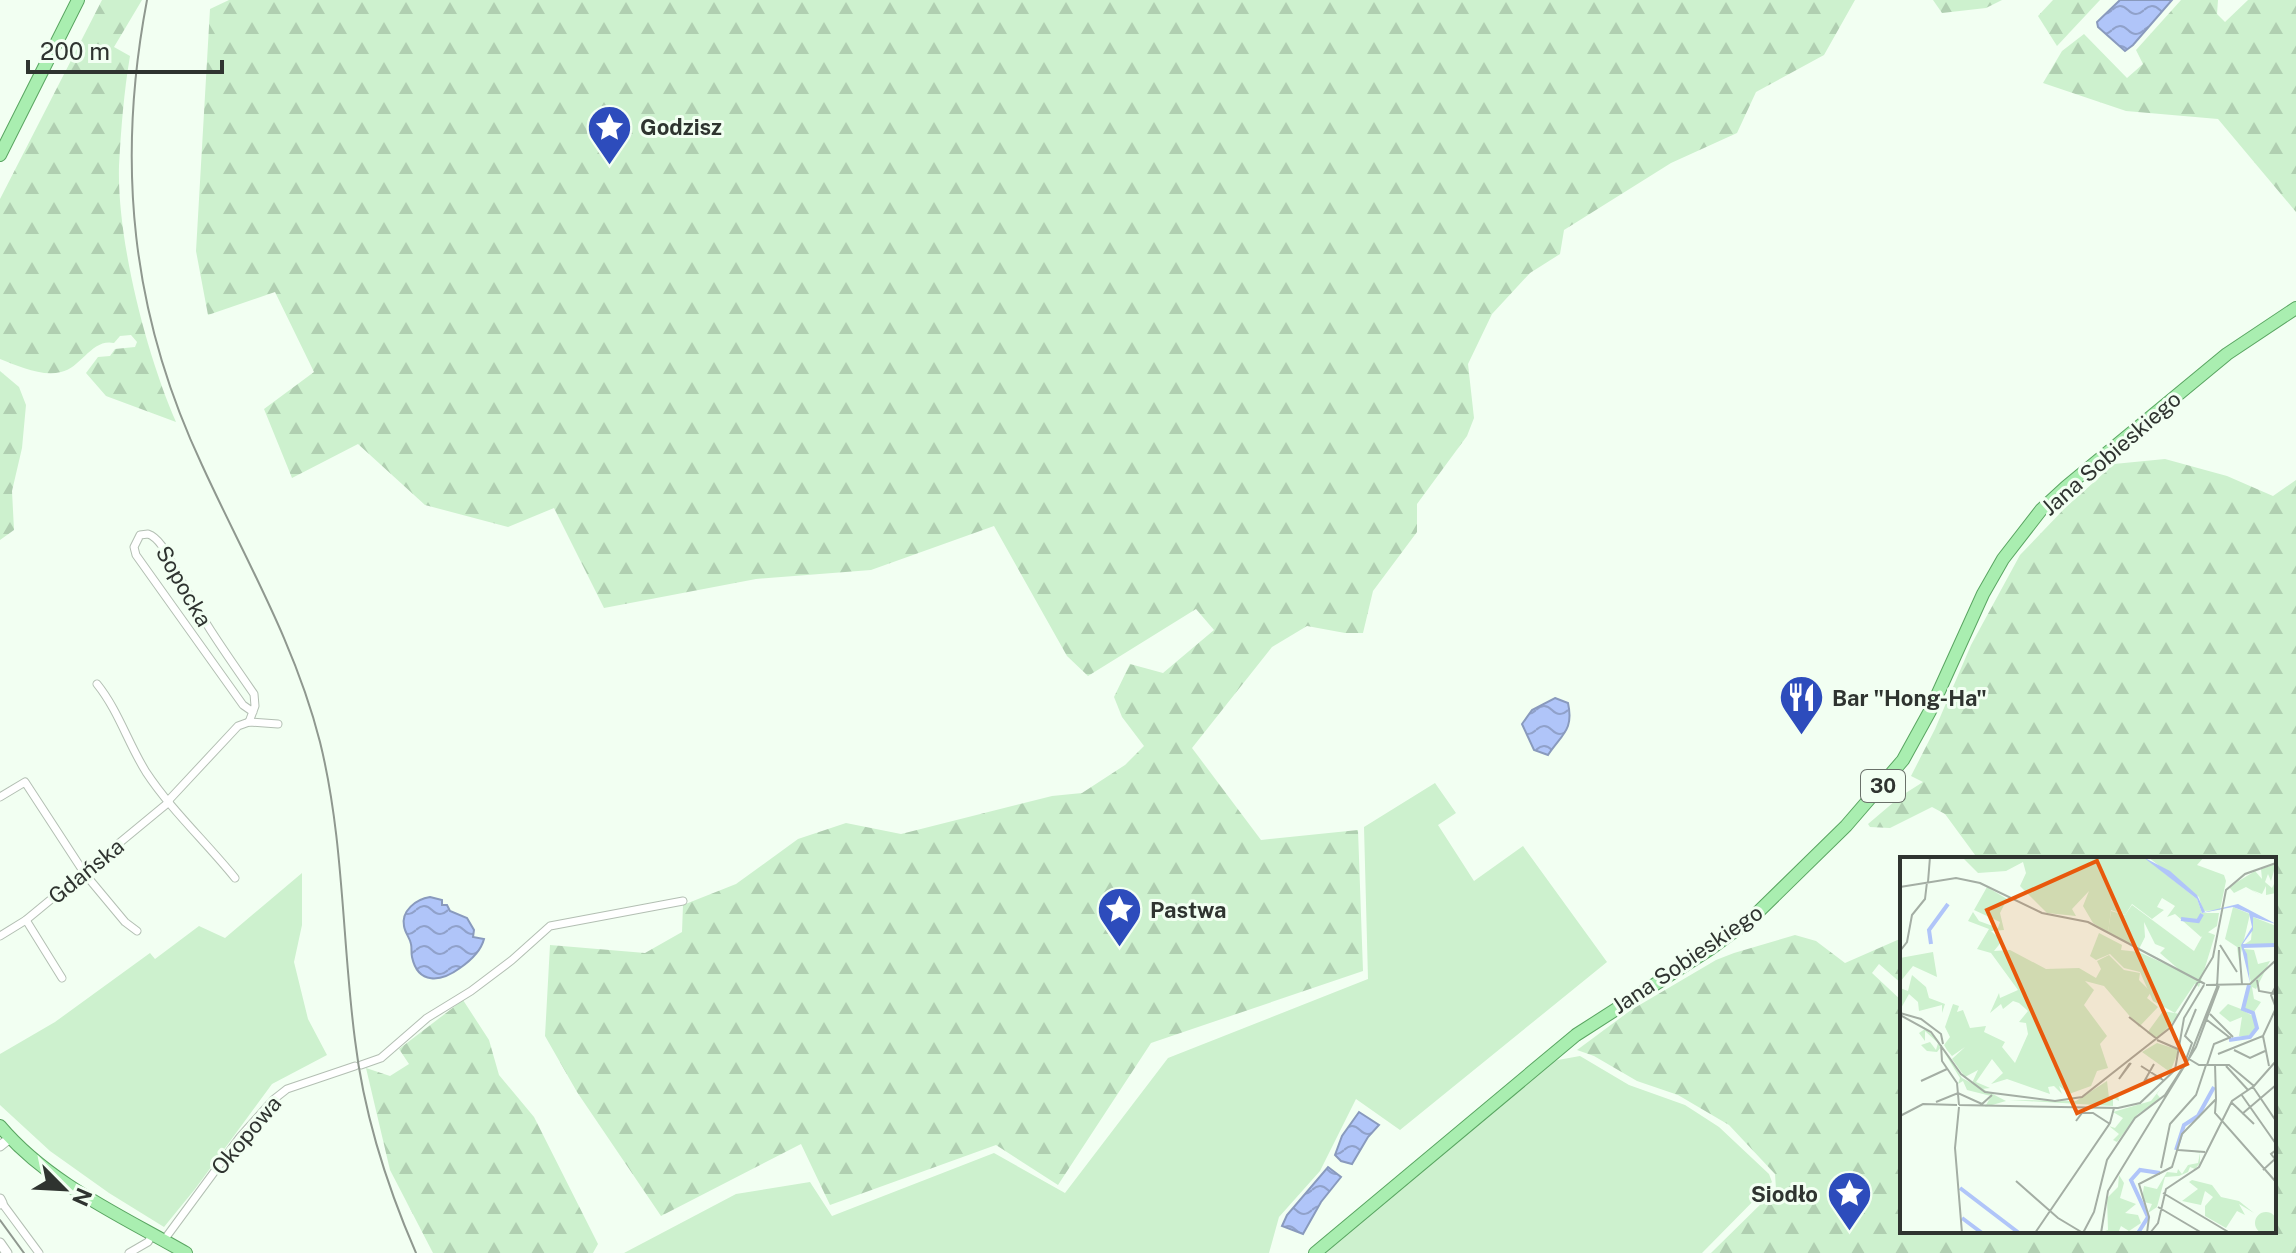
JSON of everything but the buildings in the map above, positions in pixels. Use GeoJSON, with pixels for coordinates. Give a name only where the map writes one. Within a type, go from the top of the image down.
{"type":"FeatureCollection","features":[{"type":"Feature","properties":{"kind":"main road"},"geometry":{"type":"LineString","coordinates":[[0,155],[78,0]]}},
{"type":"Feature","properties":{"kind":"main road","name":"Jana Sobieskiego"},"geometry":{"type":"LineString","coordinates":[[1315,1253],[1558,1049],[1608,1013],[1719,943],[1773,899],[1867,804],[1903,760],[1930,711],[1983,594],[2008,552],[2041,510],[2227,354],[2296,308]]}},
{"type":"Feature","properties":{"kind":"main road"},"geometry":{"type":"LineString","coordinates":[[0,1126],[5,1142],[68,1185],[186,1253]]}},
{"type":"Feature","properties":{"kind":"street","name":"Sopocka"},"geometry":{"type":"LineString","coordinates":[[140,535],[154,536],[171,561],[198,614],[254,694],[253,712],[243,705],[136,555],[134,547],[140,535]]}},
{"type":"Feature","properties":{"kind":"street"},"geometry":{"type":"LineString","coordinates":[[97,684],[147,772],[235,878]]}},
{"type":"Feature","properties":{"kind":"street"},"geometry":{"type":"LineString","coordinates":[[253,712],[249,722],[278,724]]}},
{"type":"Feature","properties":{"kind":"street","name":"Gdańska"},"geometry":{"type":"LineString","coordinates":[[0,936],[85,874],[169,802],[228,735],[249,722]]}},
{"type":"Feature","properties":{"kind":"street"},"geometry":{"type":"LineString","coordinates":[[0,797],[25,782],[85,874],[125,922],[137,931]]}},
{"type":"Feature","properties":{"kind":"street","name":"Okopowa"},"geometry":{"type":"LineString","coordinates":[[129,1253],[159,1237],[240,1137],[273,1100],[291,1088],[381,1058],[427,1018],[471,991],[512,960],[550,926],[683,901]]}},
{"type":"Feature","properties":{"kind":"street"},"geometry":{"type":"LineString","coordinates":[[26,920],[62,978]]}},
{"type":"Feature","properties":{"kind":"street"},"geometry":{"type":"LineString","coordinates":[[1,1202],[39,1253]]}},
{"type":"Feature","properties":{"kind":"street"},"geometry":{"type":"LineString","coordinates":[[0,1243],[7,1253]]}},
{"type":"Feature","properties":{"kind":"green space"},"geometry":{"type":"Polygon","coordinates":[[[102,0],[142,0],[114,47],[130,56],[124,96],[120,195],[128,261],[144,330],[176,422],[106,396],[86,373],[98,357],[110,356],[115,349],[135,347],[137,342],[131,335],[120,336],[114,343],[99,345],[75,365],[61,372],[38,372],[0,359],[0,199],[102,0]]]}},
{"type":"Feature","properties":{"kind":"green space"},"geometry":{"type":"Polygon","coordinates":[[[229,0],[1855,0],[1824,55],[1756,92],[1737,133],[1671,163],[1564,230],[1560,254],[1530,273],[1492,314],[1468,364],[1474,418],[1467,436],[1417,504],[1417,532],[1373,591],[1363,633],[1307,626],[1272,647],[1192,748],[1261,840],[1358,830],[1363,971],[1151,1043],[1058,1185],[996,1145],[830,1205],[801,1144],[661,1216],[577,1092],[545,1036],[550,945],[645,953],[682,932],[683,905],[736,884],[798,839],[846,823],[901,834],[1052,796],[1082,793],[1125,765],[1144,746],[1122,717],[1114,697],[1130,664],[1163,673],[1214,630],[1196,609],[1088,676],[1067,656],[994,526],[871,570],[756,579],[604,608],[554,508],[508,527],[425,505],[358,444],[292,478],[264,409],[314,372],[275,292],[208,315],[196,251],[210,9],[229,0]]]}},
{"type":"Feature","properties":{"kind":"green space"},"geometry":{"type":"Polygon","coordinates":[[[1933,0],[2002,0],[1986,8],[1942,13],[1933,0]]]}},
{"type":"Feature","properties":{"kind":"green space"},"geometry":{"type":"Polygon","coordinates":[[[2053,0],[2100,0],[2057,46],[2038,16],[2053,0]]]}},
{"type":"Feature","properties":{"kind":"green space"},"geometry":{"type":"Polygon","coordinates":[[[2181,0],[2218,0],[2217,14],[2225,22],[2248,0],[2296,0],[2296,212],[2218,119],[2126,111],[2043,83],[2062,51],[2084,34],[2127,78],[2143,64],[2136,50],[2181,0]]]}},
{"type":"Feature","properties":{"kind":"green space"},"geometry":{"type":"Polygon","coordinates":[[[0,371],[19,387],[26,405],[22,448],[12,491],[14,530],[0,540],[0,371]]]}},
{"type":"Feature","properties":{"kind":"green space"},"geometry":{"type":"Polygon","coordinates":[[[2165,459],[2227,476],[2273,496],[2296,480],[2296,1253],[1711,1253],[1776,1189],[1775,1174],[1729,1125],[1678,1095],[1637,1081],[1594,1056],[1577,1050],[1631,1010],[1716,960],[1795,935],[1816,941],[1845,963],[1900,939],[1900,982],[1879,964],[1872,973],[1900,999],[1900,1233],[2276,1233],[2276,857],[1977,857],[1945,814],[1932,807],[1890,828],[1870,827],[1868,824],[1923,782],[1911,776],[1971,645],[2020,555],[2065,508],[2114,464],[2165,459]]]}},
{"type":"Feature","properties":{"kind":"green space"},"geometry":{"type":"Polygon","coordinates":[[[1435,783],[1456,813],[1438,825],[1474,881],[1523,846],[1607,962],[1400,1130],[1356,1099],[1320,1171],[1279,1217],[1269,1253],[624,1253],[736,1194],[810,1182],[832,1216],[994,1153],[1065,1193],[1168,1058],[1368,979],[1364,827],[1435,783]]]}},
{"type":"Feature","properties":{"kind":"green space"},"geometry":{"type":"Polygon","coordinates":[[[302,873],[302,925],[294,962],[308,1019],[327,1055],[272,1084],[164,1227],[50,1151],[0,1105],[0,1054],[55,1022],[150,953],[155,959],[199,926],[225,938],[302,873]]]}},
{"type":"Feature","properties":{"kind":"green space"},"geometry":{"type":"Polygon","coordinates":[[[463,1000],[489,1040],[499,1075],[534,1117],[598,1244],[593,1253],[433,1253],[390,1170],[366,1068],[390,1076],[409,1064],[399,1049],[463,1000]]]}},
{"type":"Feature","properties":{"kind":"green space"},"geometry":{"type":"Polygon","coordinates":[[[1580,1056],[1629,1085],[1685,1105],[1719,1127],[1769,1174],[1772,1182],[1702,1253],[1315,1253],[1541,1063],[1580,1056]]]}},
{"type":"Feature","properties":{"kind":"water"},"geometry":{"type":"Polygon","coordinates":[[[2120,0],[2172,0],[2125,51],[2098,27],[2097,22],[2120,0]]]}},
{"type":"Feature","properties":{"kind":"water"},"geometry":{"type":"Polygon","coordinates":[[[1555,698],[1568,703],[1569,720],[1566,731],[1548,755],[1534,750],[1522,724],[1532,710],[1555,698]]]}},
{"type":"Feature","properties":{"kind":"water"},"geometry":{"type":"Polygon","coordinates":[[[430,897],[442,900],[442,905],[447,905],[450,911],[467,918],[474,930],[473,937],[484,939],[478,952],[468,962],[453,973],[438,978],[425,976],[415,966],[404,926],[405,915],[411,907],[430,897]]]}},
{"type":"Feature","properties":{"kind":"water"},"geometry":{"type":"Polygon","coordinates":[[[1359,1112],[1379,1125],[1352,1164],[1341,1161],[1335,1155],[1342,1136],[1359,1112]]]}},
{"type":"Feature","properties":{"kind":"water"},"geometry":{"type":"Polygon","coordinates":[[[1328,1167],[1341,1177],[1321,1202],[1303,1234],[1282,1226],[1287,1215],[1328,1167]]]}},
{"type":"Feature","properties":{"kind":"railway"},"geometry":{"type":"LineString","coordinates":[[147,0],[133,120],[132,179],[136,237],[145,294],[159,352],[178,408],[283,635],[320,742],[334,816],[351,1003],[364,1095],[386,1175],[416,1253]]}},
{"type":"Feature","properties":{"kind":"railway"},"geometry":{"type":"LineString","coordinates":[[0,1220],[24,1253]]}},
{"type":"Feature","properties":{"kind":"place","name":"Godzisz"},"geometry":{"type":"Point","coordinates":[609,166]}},
{"type":"Feature","properties":{"kind":"place","name":"Bar \"Hong-Ha\""},"geometry":{"type":"Point","coordinates":[1801,737]}},
{"type":"Feature","properties":{"kind":"place","name":"Pastwa"},"geometry":{"type":"Point","coordinates":[1119,949]}},
{"type":"Feature","properties":{"kind":"place","name":"Siodło"},"geometry":{"type":"Point","coordinates":[1849,1233]}}]}
